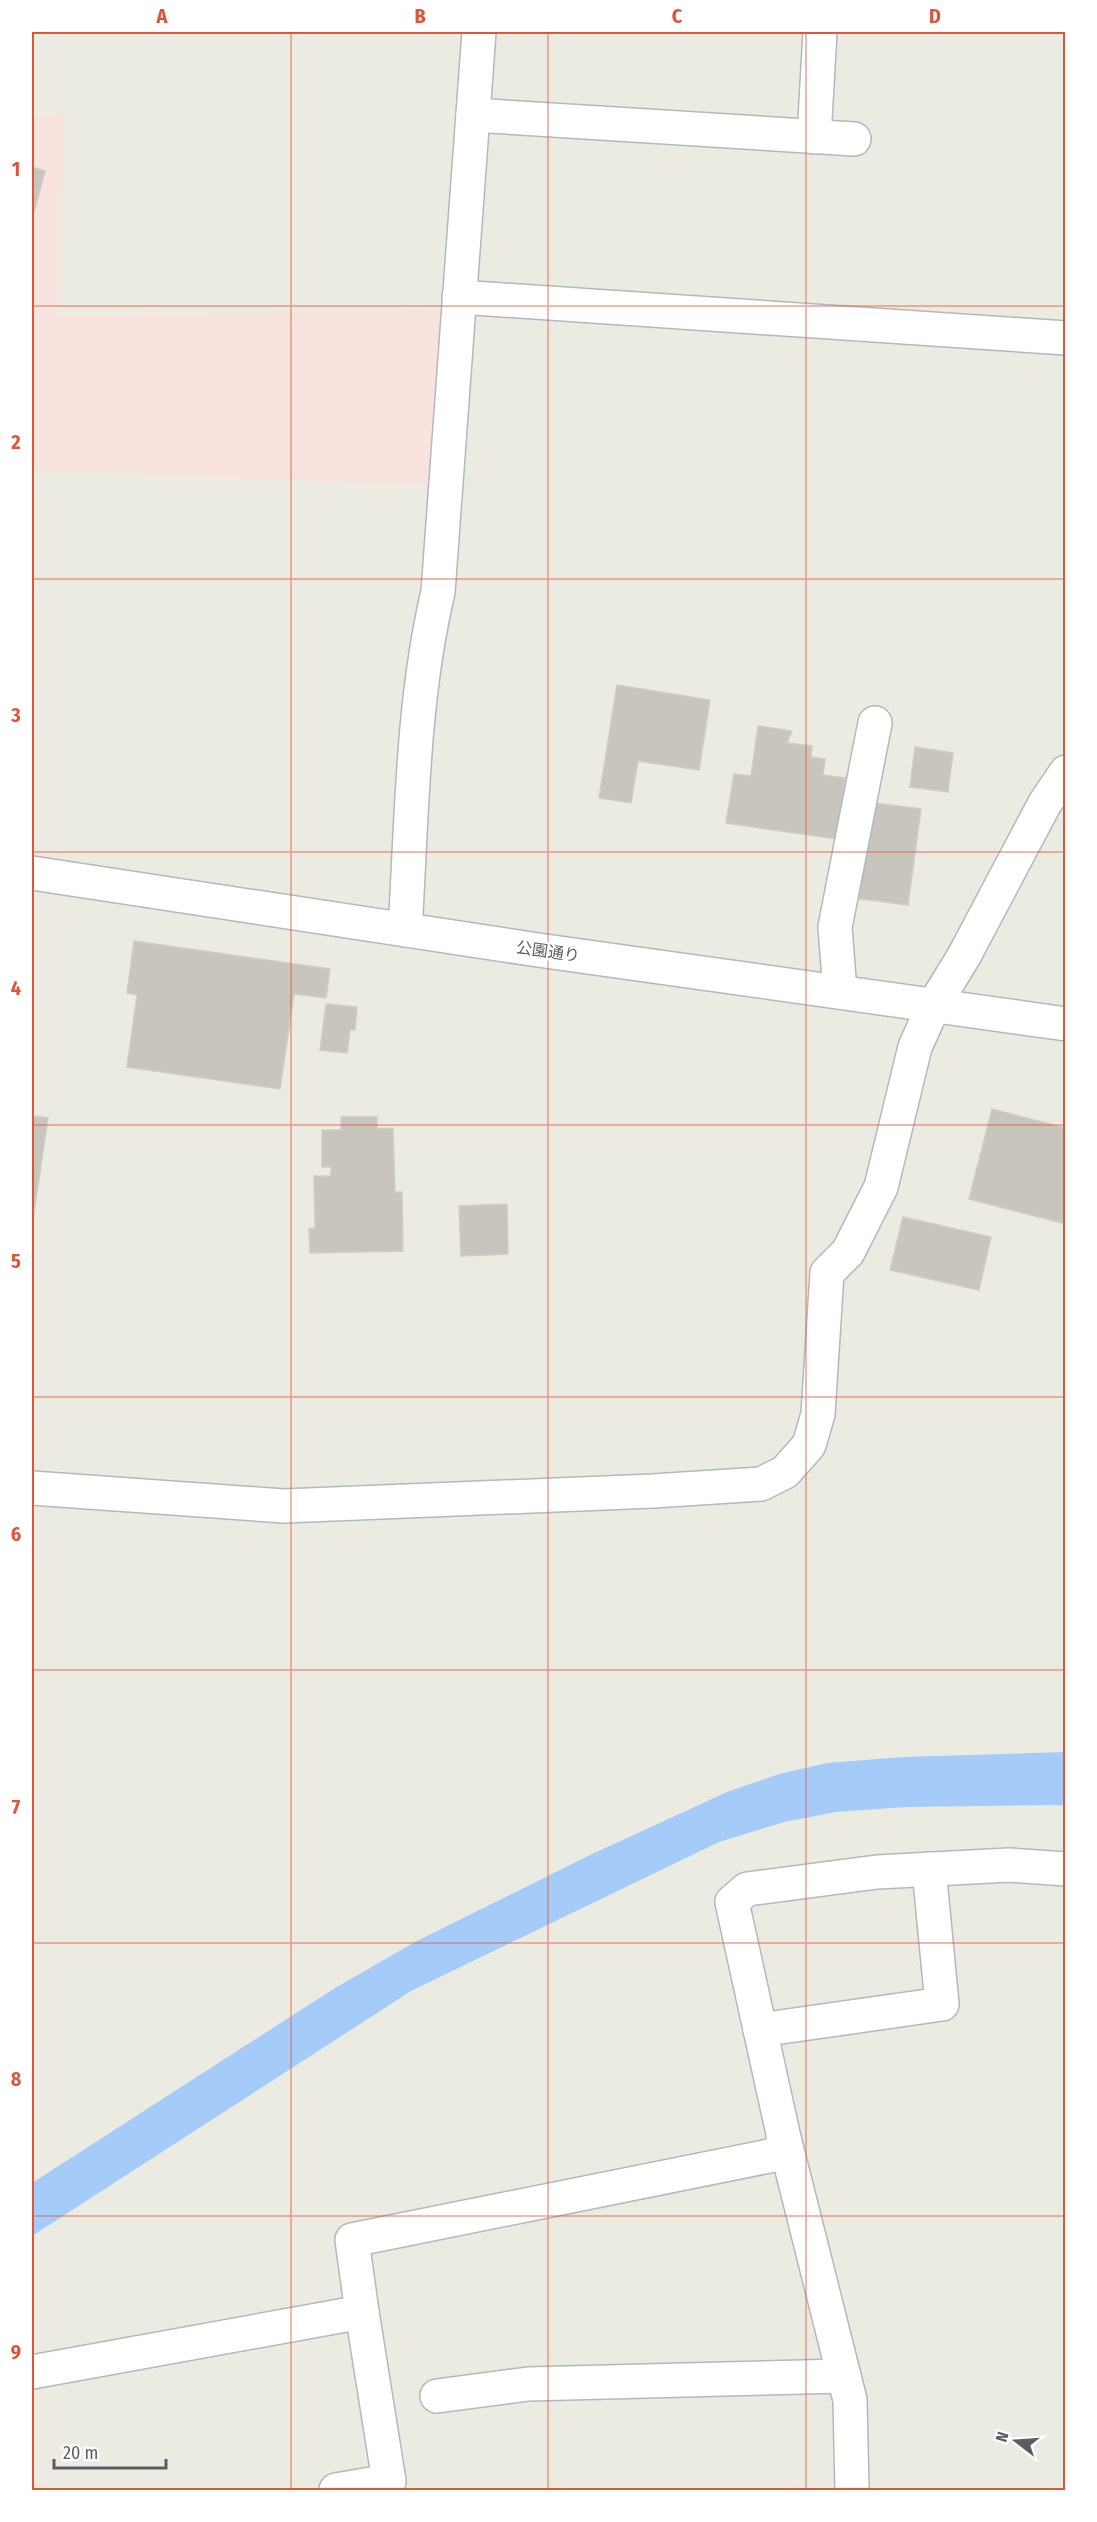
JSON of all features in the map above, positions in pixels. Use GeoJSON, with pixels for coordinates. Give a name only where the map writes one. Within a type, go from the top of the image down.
{"type":"FeatureCollection","features":[{"type":"Feature","properties":{"kind":"street"},"geometry":{"type":"LineString","coordinates":[[405,930],[416,738],[427,637],[438,592],[479,32]]}},
{"type":"Feature","properties":{"kind":"street"},"geometry":{"type":"LineString","coordinates":[[814,137],[820,32]]}},
{"type":"Feature","properties":{"kind":"street"},"geometry":{"type":"LineString","coordinates":[[472,115],[854,139]]}},
{"type":"Feature","properties":{"kind":"street"},"geometry":{"type":"LineString","coordinates":[[459,297],[1065,338]]}},
{"type":"Feature","properties":{"kind":"street"},"geometry":{"type":"LineString","coordinates":[[840,992],[835,927],[875,723]]}},
{"type":"Feature","properties":{"kind":"street"},"geometry":{"type":"LineString","coordinates":[[32,1488],[284,1506],[653,1491],[761,1484],[785,1472],[809,1445],[818,1414],[827,1273],[848,1251],[880,1187],[915,1047],[934,1005],[964,956],[1045,803],[1065,772]]}},
{"type":"Feature","properties":{"kind":"street","name":"公園通り"},"geometry":{"type":"LineString","coordinates":[[32,873],[405,930],[1065,1024]]}},
{"type":"Feature","properties":{"kind":"street"},"geometry":{"type":"LineString","coordinates":[[852,2490],[850,2400],[784,2138],[732,1902],[747,1889],[877,1872],[1009,1864],[1065,1869]]}},
{"type":"Feature","properties":{"kind":"street"},"geometry":{"type":"LineString","coordinates":[[760,2030],[942,2004],[928,1869]]}},
{"type":"Feature","properties":{"kind":"street"},"geometry":{"type":"LineString","coordinates":[[336,2490],[390,2486],[352,2240],[779,2154],[784,2138]]}},
{"type":"Feature","properties":{"kind":"street"},"geometry":{"type":"LineString","coordinates":[[32,2372],[362,2312]]}},
{"type":"Feature","properties":{"kind":"street"},"geometry":{"type":"LineString","coordinates":[[437,2396],[528,2384],[844,2376]]}},
{"type":"Feature","properties":{"kind":"shaded area"},"geometry":{"type":"Polygon","coordinates":[[[63,114],[57,316],[442,310],[427,485],[32,470],[32,115],[63,114]]]}},
{"type":"Feature","properties":{"kind":"water"},"geometry":{"type":"Polygon","coordinates":[[[1065,1752],[1065,1805],[906,1807],[836,1812],[784,1822],[719,1842],[411,1991],[32,2236],[32,2183],[335,1988],[415,1942],[590,1855],[727,1792],[779,1774],[827,1763],[903,1757],[1065,1752]]]}},
{"type":"Feature","properties":{"kind":"building"},"geometry":{"type":"Polygon","coordinates":[[[32,167],[45,171],[32,220],[32,167]]]}},
{"type":"Feature","properties":{"kind":"building"},"geometry":{"type":"Polygon","coordinates":[[[617,685],[710,700],[699,770],[638,761],[631,803],[599,798],[617,685]]]}},
{"type":"Feature","properties":{"kind":"building"},"geometry":{"type":"Polygon","coordinates":[[[758,726],[792,731],[787,743],[812,746],[811,757],[825,759],[823,775],[845,778],[837,839],[726,823],[734,774],[751,776],[758,726]]]}},
{"type":"Feature","properties":{"kind":"building"},"geometry":{"type":"Polygon","coordinates":[[[915,747],[953,753],[948,792],[910,787],[915,747]]]}},
{"type":"Feature","properties":{"kind":"building"},"geometry":{"type":"Polygon","coordinates":[[[867,802],[921,809],[908,905],[854,898],[867,802]]]}},
{"type":"Feature","properties":{"kind":"building"},"geometry":{"type":"Polygon","coordinates":[[[134,941],[330,969],[326,998],[294,994],[280,1089],[127,1067],[137,995],[127,993],[134,941]]]}},
{"type":"Feature","properties":{"kind":"building"},"geometry":{"type":"Polygon","coordinates":[[[326,1004],[357,1007],[355,1030],[350,1030],[347,1053],[320,1050],[326,1004]]]}},
{"type":"Feature","properties":{"kind":"building"},"geometry":{"type":"Polygon","coordinates":[[[992,1109],[1066,1128],[1066,1224],[969,1199],[992,1109]]]}},
{"type":"Feature","properties":{"kind":"building"},"geometry":{"type":"Polygon","coordinates":[[[32,1116],[48,1118],[32,1226],[32,1116]]]}},
{"type":"Feature","properties":{"kind":"building"},"geometry":{"type":"Polygon","coordinates":[[[341,1117],[377,1117],[377,1129],[393,1128],[395,1192],[402,1192],[403,1251],[310,1253],[309,1229],[315,1228],[314,1176],[331,1176],[331,1167],[322,1167],[322,1130],[341,1130],[341,1117]]]}},
{"type":"Feature","properties":{"kind":"building"},"geometry":{"type":"Polygon","coordinates":[[[507,1204],[508,1254],[461,1256],[459,1206],[507,1204]]]}},
{"type":"Feature","properties":{"kind":"building"},"geometry":{"type":"Polygon","coordinates":[[[903,1217],[991,1237],[979,1290],[890,1270],[903,1217]]]}}]}
